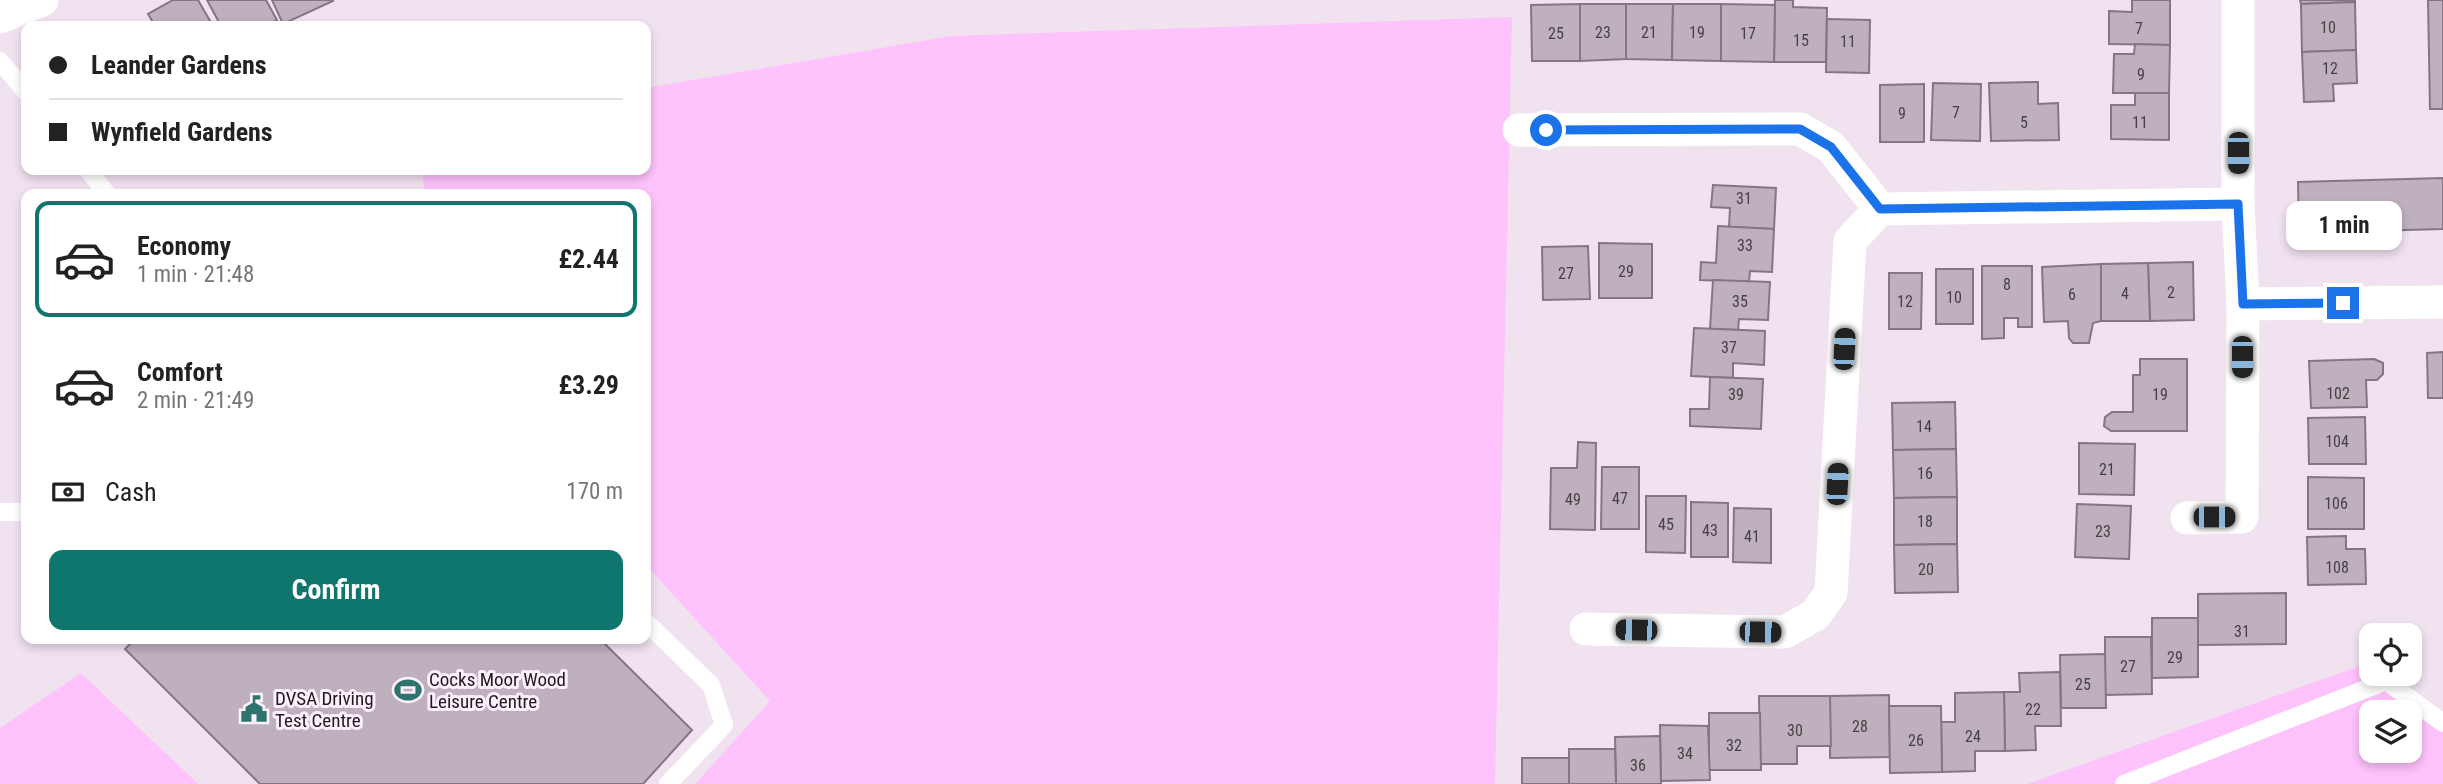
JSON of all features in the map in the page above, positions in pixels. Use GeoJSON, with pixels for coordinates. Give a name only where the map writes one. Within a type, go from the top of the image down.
{"type":"FeatureCollection","features":[{"type":"Feature","properties":{"kind":"street"},"geometry":{"type":"LineString","coordinates":[[0,17],[42,0]]}},
{"type":"Feature","properties":{"kind":"street"},"geometry":{"type":"LineString","coordinates":[[2187,518],[2242,517],[2243,304],[2238,204],[2238,0]]}},
{"type":"Feature","properties":{"kind":"street"},"geometry":{"type":"LineString","coordinates":[[1519,130],[1800,129],[1831,147],[1880,209]]}},
{"type":"Feature","properties":{"kind":"street"},"geometry":{"type":"LineString","coordinates":[[1586,629],[1785,632],[1815,615],[1831,593],[1850,240],[1880,209],[2238,204]]}},
{"type":"Feature","properties":{"kind":"street"},"geometry":{"type":"LineString","coordinates":[[2243,304],[2443,302]]}},
{"type":"Feature","properties":{"kind":"lane"},"geometry":{"type":"LineString","coordinates":[[0,61],[21,86]]}},
{"type":"Feature","properties":{"kind":"lane"},"geometry":{"type":"LineString","coordinates":[[92,175],[103,189]]}},
{"type":"Feature","properties":{"kind":"lane"},"geometry":{"type":"LineString","coordinates":[[0,512],[21,512]]}},
{"type":"Feature","properties":{"kind":"lane"},"geometry":{"type":"LineString","coordinates":[[651,627],[711,685],[724,725],[668,784]]}},
{"type":"Feature","properties":{"kind":"lane"},"geometry":{"type":"LineString","coordinates":[[2124,784],[2386,681],[2443,723]]}},
{"type":"Feature","properties":{"kind":"shaded area"},"geometry":{"type":"Polygon","coordinates":[[[1512,17],[1495,784],[695,784],[770,701],[651,570],[651,189],[424,189],[423,175],[651,175],[651,87],[952,36],[1512,17]]]}},
{"type":"Feature","properties":{"kind":"shaded area"},"geometry":{"type":"Polygon","coordinates":[[[2359,666],[2359,686],[2407,686],[2443,714],[2443,784],[2027,784],[2359,666]]]}},
{"type":"Feature","properties":{"kind":"shaded area"},"geometry":{"type":"Polygon","coordinates":[[[81,673],[198,784],[0,784],[0,728],[81,673]]]}},
{"type":"Feature","properties":{"kind":"building"},"geometry":{"type":"Polygon","coordinates":[[[173,0],[198,0],[210,21],[152,21],[148,14],[173,0]]]}},
{"type":"Feature","properties":{"kind":"building"},"geometry":{"type":"Polygon","coordinates":[[[207,0],[266,0],[277,20],[275,21],[218,21],[207,0]]]}},
{"type":"Feature","properties":{"kind":"building"},"geometry":{"type":"Polygon","coordinates":[[[272,0],[333,1],[290,21],[282,21],[272,0]]]}},
{"type":"Feature","properties":{"kind":"building"},"geometry":{"type":"Polygon","coordinates":[[[1775,0],[1793,0],[1793,7],[1827,8],[1826,62],[1774,62],[1775,0]]]}},
{"type":"Feature","properties":{"kind":"building"},"geometry":{"type":"Polygon","coordinates":[[[2132,0],[2170,0],[2170,45],[2109,44],[2109,11],[2132,12],[2132,0]]]}},
{"type":"Feature","properties":{"kind":"building"},"geometry":{"type":"Polygon","coordinates":[[[2300,0],[2355,0],[2355,2],[2301,4],[2300,0]]]}},
{"type":"Feature","properties":{"kind":"building"},"geometry":{"type":"Polygon","coordinates":[[[2428,0],[2443,0],[2443,109],[2430,109],[2428,0]]]}},
{"type":"Feature","properties":{"kind":"building"},"geometry":{"type":"Polygon","coordinates":[[[2355,2],[2356,50],[2302,52],[2301,4],[2355,2]]]}},
{"type":"Feature","properties":{"kind":"building"},"geometry":{"type":"Polygon","coordinates":[[[1580,4],[1626,4],[1626,59],[1580,61],[1580,4]]]}},
{"type":"Feature","properties":{"kind":"building"},"geometry":{"type":"Polygon","coordinates":[[[1580,4],[1580,61],[1532,61],[1531,5],[1580,4]]]}},
{"type":"Feature","properties":{"kind":"building"},"geometry":{"type":"Polygon","coordinates":[[[1626,4],[1673,4],[1672,60],[1626,59],[1626,4]]]}},
{"type":"Feature","properties":{"kind":"building"},"geometry":{"type":"Polygon","coordinates":[[[1673,4],[1721,4],[1721,61],[1672,60],[1673,4]]]}},
{"type":"Feature","properties":{"kind":"building"},"geometry":{"type":"Polygon","coordinates":[[[1721,4],[1775,5],[1774,62],[1721,61],[1721,4]]]}},
{"type":"Feature","properties":{"kind":"building"},"geometry":{"type":"Polygon","coordinates":[[[1827,19],[1870,20],[1869,73],[1826,72],[1827,19]]]}},
{"type":"Feature","properties":{"kind":"building"},"geometry":{"type":"Polygon","coordinates":[[[2135,44],[2170,45],[2169,93],[2113,93],[2114,54],[2134,54],[2135,44]]]}},
{"type":"Feature","properties":{"kind":"building"},"geometry":{"type":"Polygon","coordinates":[[[2356,50],[2357,83],[2333,84],[2334,101],[2304,102],[2302,52],[2356,50]]]}},
{"type":"Feature","properties":{"kind":"building"},"geometry":{"type":"Polygon","coordinates":[[[2038,82],[2038,104],[2058,103],[2059,140],[1991,141],[1989,83],[2038,82]]]}},
{"type":"Feature","properties":{"kind":"building"},"geometry":{"type":"Polygon","coordinates":[[[1933,83],[1981,84],[1980,141],[1931,140],[1933,83]]]}},
{"type":"Feature","properties":{"kind":"building"},"geometry":{"type":"Polygon","coordinates":[[[1924,84],[1924,142],[1880,142],[1880,85],[1924,84]]]}},
{"type":"Feature","properties":{"kind":"building"},"geometry":{"type":"Polygon","coordinates":[[[2135,93],[2169,93],[2169,140],[2111,139],[2111,105],[2135,105],[2135,93]]]}},
{"type":"Feature","properties":{"kind":"building"},"geometry":{"type":"Polygon","coordinates":[[[2443,178],[2443,229],[2299,233],[2298,182],[2443,178]]]}},
{"type":"Feature","properties":{"kind":"building"},"geometry":{"type":"Polygon","coordinates":[[[1713,185],[1776,188],[1774,229],[1729,227],[1730,208],[1711,207],[1713,185]]]}},
{"type":"Feature","properties":{"kind":"building"},"geometry":{"type":"Polygon","coordinates":[[[1718,226],[1774,229],[1772,272],[1750,271],[1749,282],[1700,280],[1701,262],[1716,263],[1718,226]]]}},
{"type":"Feature","properties":{"kind":"building"},"geometry":{"type":"Polygon","coordinates":[[[1599,243],[1652,244],[1652,298],[1599,298],[1599,243]]]}},
{"type":"Feature","properties":{"kind":"building"},"geometry":{"type":"Polygon","coordinates":[[[1588,246],[1590,299],[1543,300],[1542,247],[1588,246]]]}},
{"type":"Feature","properties":{"kind":"building"},"geometry":{"type":"Polygon","coordinates":[[[2193,262],[2194,320],[2150,321],[2148,263],[2193,262]]]}},
{"type":"Feature","properties":{"kind":"building"},"geometry":{"type":"Polygon","coordinates":[[[2148,263],[2150,321],[2101,321],[2101,264],[2148,263]]]}},
{"type":"Feature","properties":{"kind":"building"},"geometry":{"type":"Polygon","coordinates":[[[2101,264],[2101,321],[2093,323],[2089,343],[2073,343],[2069,338],[2068,321],[2044,322],[2042,267],[2101,264]]]}},
{"type":"Feature","properties":{"kind":"building"},"geometry":{"type":"Polygon","coordinates":[[[1982,266],[2032,266],[2032,327],[2018,327],[2018,318],[2004,318],[2004,338],[1982,339],[1982,266]]]}},
{"type":"Feature","properties":{"kind":"building"},"geometry":{"type":"Polygon","coordinates":[[[1936,269],[1973,269],[1973,324],[1936,324],[1936,269]]]}},
{"type":"Feature","properties":{"kind":"building"},"geometry":{"type":"Polygon","coordinates":[[[1889,273],[1922,273],[1921,329],[1889,329],[1889,273]]]}},
{"type":"Feature","properties":{"kind":"building"},"geometry":{"type":"Polygon","coordinates":[[[1713,280],[1770,282],[1768,320],[1739,319],[1738,330],[1710,329],[1713,280]]]}},
{"type":"Feature","properties":{"kind":"building"},"geometry":{"type":"Polygon","coordinates":[[[1694,328],[1765,331],[1764,365],[1733,363],[1733,378],[1691,376],[1694,328]]]}},
{"type":"Feature","properties":{"kind":"building"},"geometry":{"type":"Polygon","coordinates":[[[2443,352],[2443,398],[2428,398],[2427,353],[2443,352]]]}},
{"type":"Feature","properties":{"kind":"building"},"geometry":{"type":"Polygon","coordinates":[[[2140,359],[2187,359],[2187,431],[2111,431],[2104,426],[2105,417],[2112,412],[2133,412],[2133,375],[2140,375],[2140,359]]]}},
{"type":"Feature","properties":{"kind":"building"},"geometry":{"type":"Polygon","coordinates":[[[2374,359],[2383,363],[2383,374],[2377,380],[2366,380],[2367,407],[2311,408],[2309,361],[2374,359]]]}},
{"type":"Feature","properties":{"kind":"building"},"geometry":{"type":"Polygon","coordinates":[[[1710,377],[1763,379],[1761,429],[1690,426],[1690,409],[1709,409],[1710,377]]]}},
{"type":"Feature","properties":{"kind":"building"},"geometry":{"type":"Polygon","coordinates":[[[1955,402],[1956,449],[1893,450],[1892,403],[1955,402]]]}},
{"type":"Feature","properties":{"kind":"building"},"geometry":{"type":"Polygon","coordinates":[[[2365,417],[2366,464],[2309,464],[2308,418],[2365,417]]]}},
{"type":"Feature","properties":{"kind":"building"},"geometry":{"type":"Polygon","coordinates":[[[1578,442],[1596,443],[1595,530],[1550,529],[1551,468],[1577,468],[1578,442]]]}},
{"type":"Feature","properties":{"kind":"building"},"geometry":{"type":"Polygon","coordinates":[[[2079,443],[2135,444],[2134,495],[2079,494],[2079,443]]]}},
{"type":"Feature","properties":{"kind":"building"},"geometry":{"type":"Polygon","coordinates":[[[1956,449],[1957,497],[1894,498],[1893,450],[1956,449]]]}},
{"type":"Feature","properties":{"kind":"building"},"geometry":{"type":"Polygon","coordinates":[[[1602,467],[1639,467],[1639,529],[1601,529],[1602,467]]]}},
{"type":"Feature","properties":{"kind":"building"},"geometry":{"type":"Polygon","coordinates":[[[2308,477],[2364,478],[2364,529],[2308,529],[2308,477]]]}},
{"type":"Feature","properties":{"kind":"building"},"geometry":{"type":"Polygon","coordinates":[[[1646,496],[1686,496],[1685,553],[1646,552],[1646,496]]]}},
{"type":"Feature","properties":{"kind":"building"},"geometry":{"type":"Polygon","coordinates":[[[1957,497],[1957,544],[1894,545],[1894,498],[1957,497]]]}},
{"type":"Feature","properties":{"kind":"building"},"geometry":{"type":"Polygon","coordinates":[[[1691,502],[1728,503],[1728,557],[1691,557],[1691,502]]]}},
{"type":"Feature","properties":{"kind":"building"},"geometry":{"type":"Polygon","coordinates":[[[2077,504],[2131,506],[2129,559],[2075,557],[2077,504]]]}},
{"type":"Feature","properties":{"kind":"building"},"geometry":{"type":"Polygon","coordinates":[[[1734,508],[1771,509],[1771,563],[1733,562],[1734,508]]]}},
{"type":"Feature","properties":{"kind":"building"},"geometry":{"type":"Polygon","coordinates":[[[2346,536],[2346,549],[2365,549],[2366,584],[2308,585],[2307,537],[2346,536]]]}},
{"type":"Feature","properties":{"kind":"building"},"geometry":{"type":"Polygon","coordinates":[[[1957,544],[1958,592],[1895,593],[1894,545],[1957,544]]]}},
{"type":"Feature","properties":{"kind":"building"},"geometry":{"type":"Polygon","coordinates":[[[2286,593],[2286,644],[2198,645],[2198,594],[2286,593]]]}},
{"type":"Feature","properties":{"kind":"building"},"geometry":{"type":"Polygon","coordinates":[[[2152,618],[2198,618],[2198,677],[2152,678],[2152,618]]]}},
{"type":"Feature","properties":{"kind":"building"},"geometry":{"type":"Polygon","coordinates":[[[2105,637],[2151,637],[2152,694],[2105,695],[2105,637]]]}},
{"type":"Feature","properties":{"kind":"building","name":"Cocks Moor Wood Leisure Centre"},"geometry":{"type":"Polygon","coordinates":[[[130,644],[605,644],[692,730],[643,784],[260,784],[125,649],[130,644]]]}},
{"type":"Feature","properties":{"kind":"building"},"geometry":{"type":"Polygon","coordinates":[[[2105,654],[2106,708],[2061,708],[2060,655],[2105,654]]]}},
{"type":"Feature","properties":{"kind":"building"},"geometry":{"type":"Polygon","coordinates":[[[2060,672],[2061,726],[2035,726],[2036,750],[2005,751],[2004,692],[2020,692],[2019,673],[2060,672]]]}},
{"type":"Feature","properties":{"kind":"building"},"geometry":{"type":"Polygon","coordinates":[[[2004,692],[2005,751],[1975,751],[1975,771],[1942,772],[1941,722],[1955,722],[1955,693],[2004,692]]]}},
{"type":"Feature","properties":{"kind":"building"},"geometry":{"type":"Polygon","coordinates":[[[1889,695],[1890,757],[1830,758],[1830,696],[1889,695]]]}},
{"type":"Feature","properties":{"kind":"building"},"geometry":{"type":"Polygon","coordinates":[[[1759,696],[1830,696],[1831,746],[1797,746],[1797,764],[1760,764],[1759,696]]]}},
{"type":"Feature","properties":{"kind":"building"},"geometry":{"type":"Polygon","coordinates":[[[1889,706],[1941,706],[1942,772],[1890,773],[1889,706]]]}},
{"type":"Feature","properties":{"kind":"building"},"geometry":{"type":"Polygon","coordinates":[[[1709,713],[1760,713],[1761,770],[1709,770],[1709,713]]]}},
{"type":"Feature","properties":{"kind":"building"},"geometry":{"type":"Polygon","coordinates":[[[1660,725],[1708,726],[1710,780],[1661,781],[1660,725]]]}},
{"type":"Feature","properties":{"kind":"building"},"geometry":{"type":"Polygon","coordinates":[[[1660,736],[1661,784],[1616,784],[1615,737],[1660,736]]]}},
{"type":"Feature","properties":{"kind":"building"},"geometry":{"type":"Polygon","coordinates":[[[1569,749],[1615,749],[1616,784],[1569,784],[1569,749]]]}},
{"type":"Feature","properties":{"kind":"building"},"geometry":{"type":"Polygon","coordinates":[[[1522,758],[1569,758],[1569,784],[1522,784],[1522,758]]]}},
{"type":"Feature","properties":{"kind":"place","name":"Cocks Moor Wood Leisure Centre"},"geometry":{"type":"Point","coordinates":[408,690]}},
{"type":"Feature","properties":{"kind":"place","name":"DVSA Driving Test Centre"},"geometry":{"type":"Point","coordinates":[254,709]}},
{"type":"Feature","properties":{"kind":"route"},"geometry":{"type":"LineString","coordinates":[[1546,130],[1800,129],[1831,147],[1880,209],[2238,204],[2243,304],[2343,303]]}}]}
